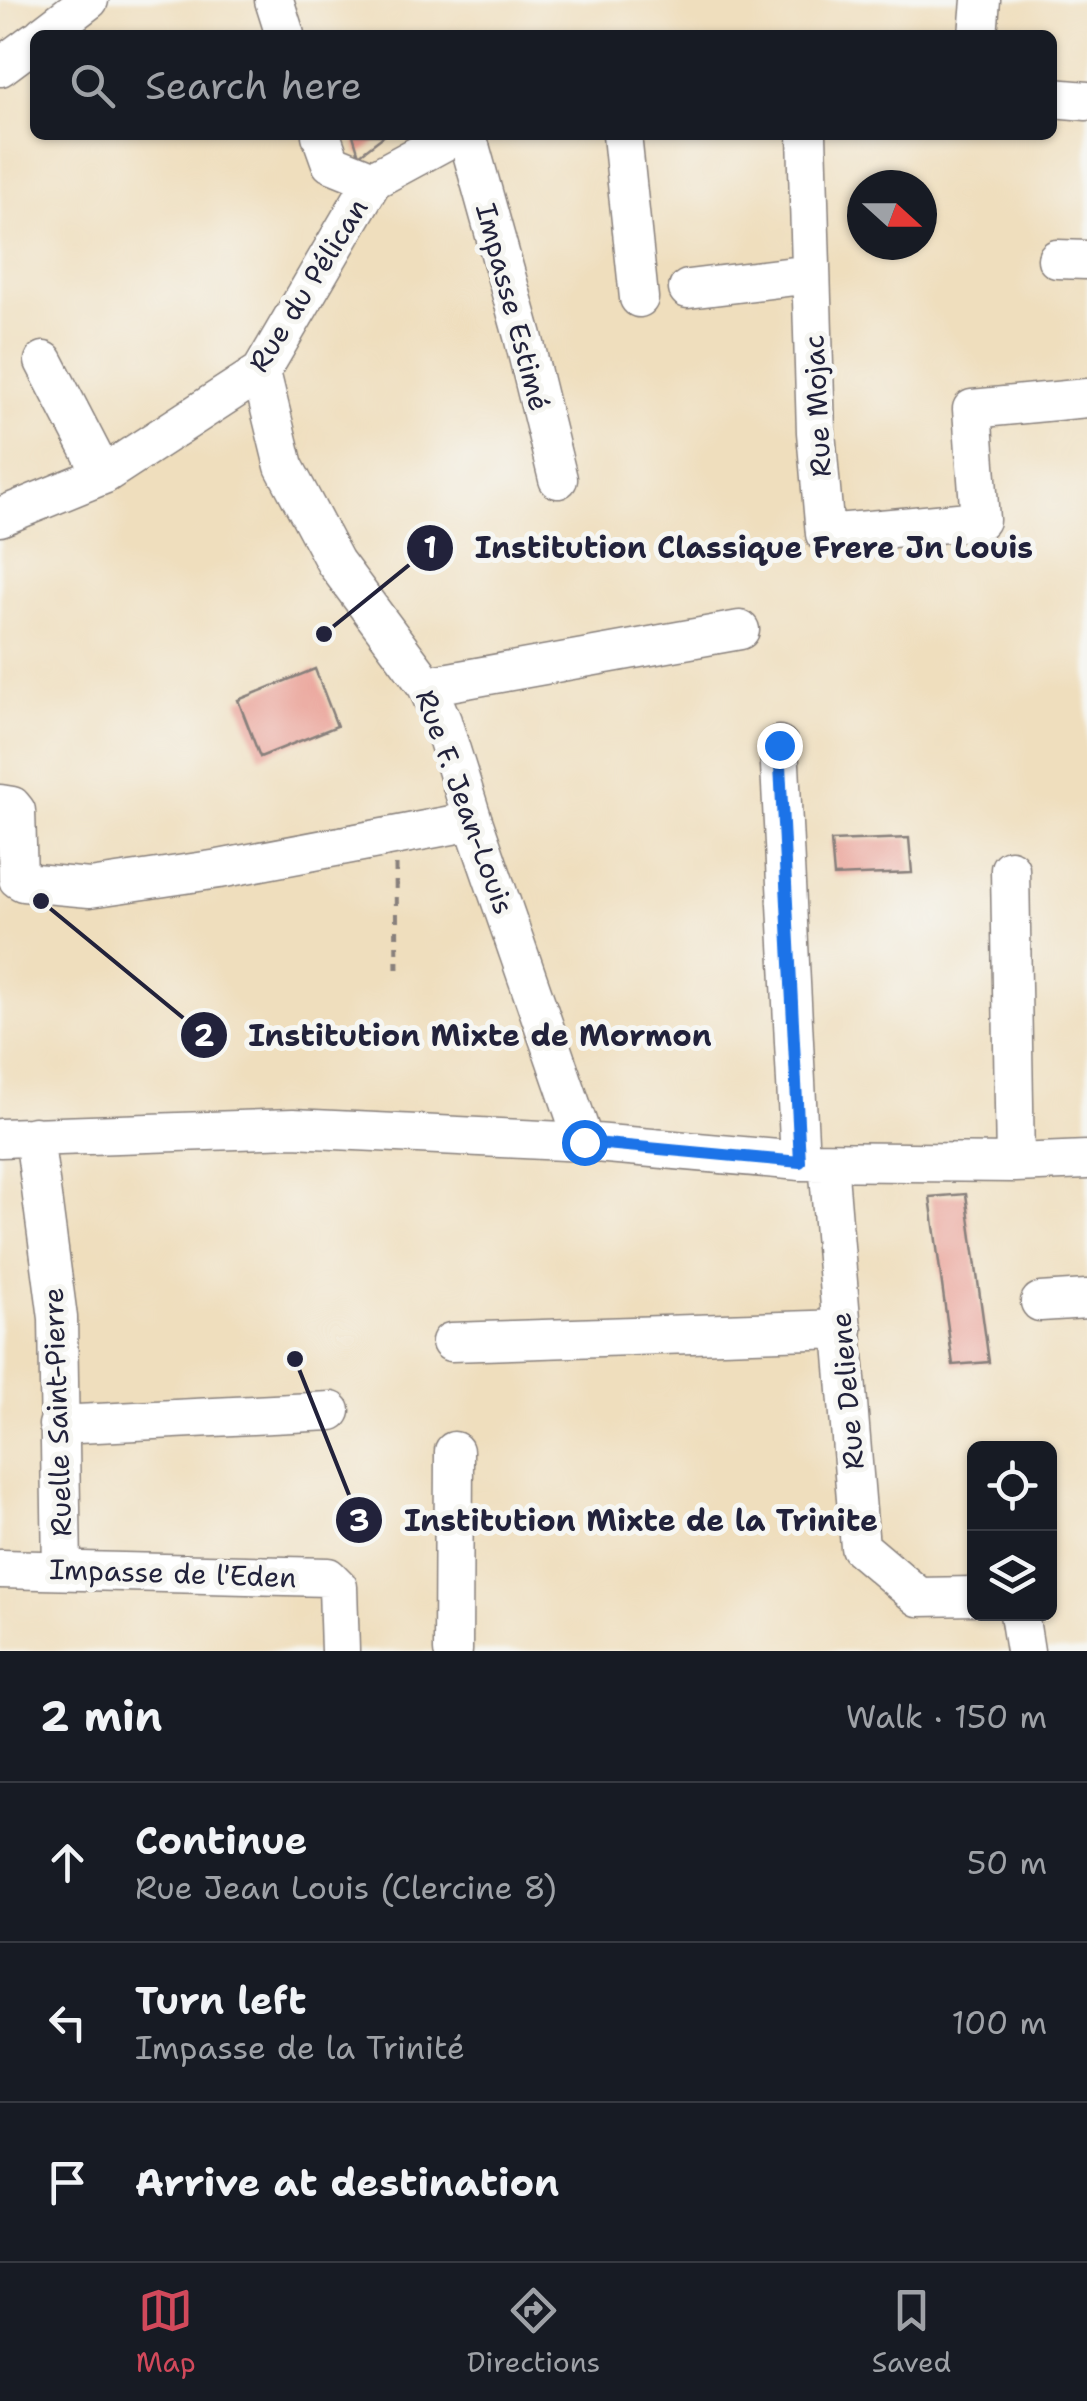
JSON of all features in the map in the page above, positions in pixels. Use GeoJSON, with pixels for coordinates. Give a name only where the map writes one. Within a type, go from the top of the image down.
{"type":"FeatureCollection","features":[{"type":"Feature","properties":{"kind":"street"},"geometry":{"type":"LineString","coordinates":[[50,30],[90,0]]}},
{"type":"Feature","properties":{"kind":"street"},"geometry":{"type":"LineString","coordinates":[[274,0],[284,30]]}},
{"type":"Feature","properties":{"kind":"street"},"geometry":{"type":"LineString","coordinates":[[978,30],[981,0]]}},
{"type":"Feature","properties":{"kind":"street"},"geometry":{"type":"LineString","coordinates":[[0,67],[30,45]]}},
{"type":"Feature","properties":{"kind":"street"},"geometry":{"type":"LineString","coordinates":[[1057,98],[1087,100]]}},
{"type":"Feature","properties":{"kind":"street"},"geometry":{"type":"LineString","coordinates":[[323,140],[331,163],[373,180]]}},
{"type":"Feature","properties":{"kind":"street","name":"Rue du Pélican"},"geometry":{"type":"LineString","coordinates":[[0,516],[103,475],[261,372],[373,180],[447,140]]}},
{"type":"Feature","properties":{"kind":"street","name":"Impasse Estimé"},"geometry":{"type":"LineString","coordinates":[[467,140],[523,336],[558,479]]}},
{"type":"Feature","properties":{"kind":"street"},"geometry":{"type":"LineString","coordinates":[[623,140],[640,298]]}},
{"type":"Feature","properties":{"kind":"street","name":"Rue Mojac"},"geometry":{"type":"LineString","coordinates":[[807,140],[816,432],[825,534],[980,520],[972,409],[1087,398]]}},
{"type":"Feature","properties":{"kind":"street"},"geometry":{"type":"LineString","coordinates":[[688,289],[811,274]]}},
{"type":"Feature","properties":{"kind":"street"},"geometry":{"type":"LineString","coordinates":[[44,361],[103,475]]}},
{"type":"Feature","properties":{"kind":"street","name":"Rue F. Jean-Louis"},"geometry":{"type":"LineString","coordinates":[[261,372],[284,466],[335,562],[427,686],[442,721],[472,821],[584,1142]]}},
{"type":"Feature","properties":{"kind":"street"},"geometry":{"type":"LineString","coordinates":[[427,686],[740,630]]}},
{"type":"Feature","properties":{"kind":"street","name":"Rue Deliene"},"geometry":{"type":"LineString","coordinates":[[779,745],[814,1162],[842,1329],[860,1547],[920,1597],[967,1596]]}},
{"type":"Feature","properties":{"kind":"street"},"geometry":{"type":"LineString","coordinates":[[0,804],[16,811],[18,878],[23,882],[90,888],[472,821]]}},
{"type":"Feature","properties":{"kind":"street"},"geometry":{"type":"LineString","coordinates":[[1010,869],[1015,1163]]}},
{"type":"Feature","properties":{"kind":"street"},"geometry":{"type":"LineString","coordinates":[[17,1137],[293,1128],[584,1142],[814,1162],[1087,1160]]}},
{"type":"Feature","properties":{"kind":"street","name":"Ruelle Saint-Pierre"},"geometry":{"type":"LineString","coordinates":[[17,1137],[58,1318],[62,1570]]}},
{"type":"Feature","properties":{"kind":"street"},"geometry":{"type":"LineString","coordinates":[[1040,1302],[1087,1298]]}},
{"type":"Feature","properties":{"kind":"street"},"geometry":{"type":"LineString","coordinates":[[451,1342],[842,1329]]}},
{"type":"Feature","properties":{"kind":"street"},"geometry":{"type":"LineString","coordinates":[[58,1425],[331,1411]]}},
{"type":"Feature","properties":{"kind":"street"},"geometry":{"type":"LineString","coordinates":[[453,1651],[454,1452]]}},
{"type":"Feature","properties":{"kind":"street","name":"Impasse de l'Eden"},"geometry":{"type":"LineString","coordinates":[[0,1570],[328,1577],[338,1586],[340,1651]]}},
{"type":"Feature","properties":{"kind":"street"},"geometry":{"type":"LineString","coordinates":[[1020,1621],[1024,1651]]}},
{"type":"Feature","properties":{"kind":"path"},"geometry":{"type":"LineString","coordinates":[[396,837],[397,975]]}},
{"type":"Feature","properties":{"kind":"building"},"geometry":{"type":"Polygon","coordinates":[[[354,140],[378,140],[359,155],[354,140]]]}},
{"type":"Feature","properties":{"kind":"building"},"geometry":{"type":"Polygon","coordinates":[[[315,669],[337,726],[260,757],[238,700],[315,669]]]}},
{"type":"Feature","properties":{"kind":"building"},"geometry":{"type":"Polygon","coordinates":[[[909,838],[912,873],[834,876],[831,841],[909,838]]]}},
{"type":"Feature","properties":{"kind":"building"},"geometry":{"type":"Polygon","coordinates":[[[966,1194],[989,1362],[953,1365],[930,1197],[966,1194]]]}},
{"type":"Feature","properties":{"kind":"place","name":"Institution Classique Frere Jn Louis"},"geometry":{"type":"Point","coordinates":[324,634]}},
{"type":"Feature","properties":{"kind":"place","name":"Institution Mixte de Mormon"},"geometry":{"type":"Point","coordinates":[41,901]}},
{"type":"Feature","properties":{"kind":"place","name":"Institution Mixte de la Trinite"},"geometry":{"type":"Point","coordinates":[295,1359]}},
{"type":"Feature","properties":{"kind":"route"},"geometry":{"type":"LineString","coordinates":[[584,1142],[800,1162],[779,745]]}}]}
